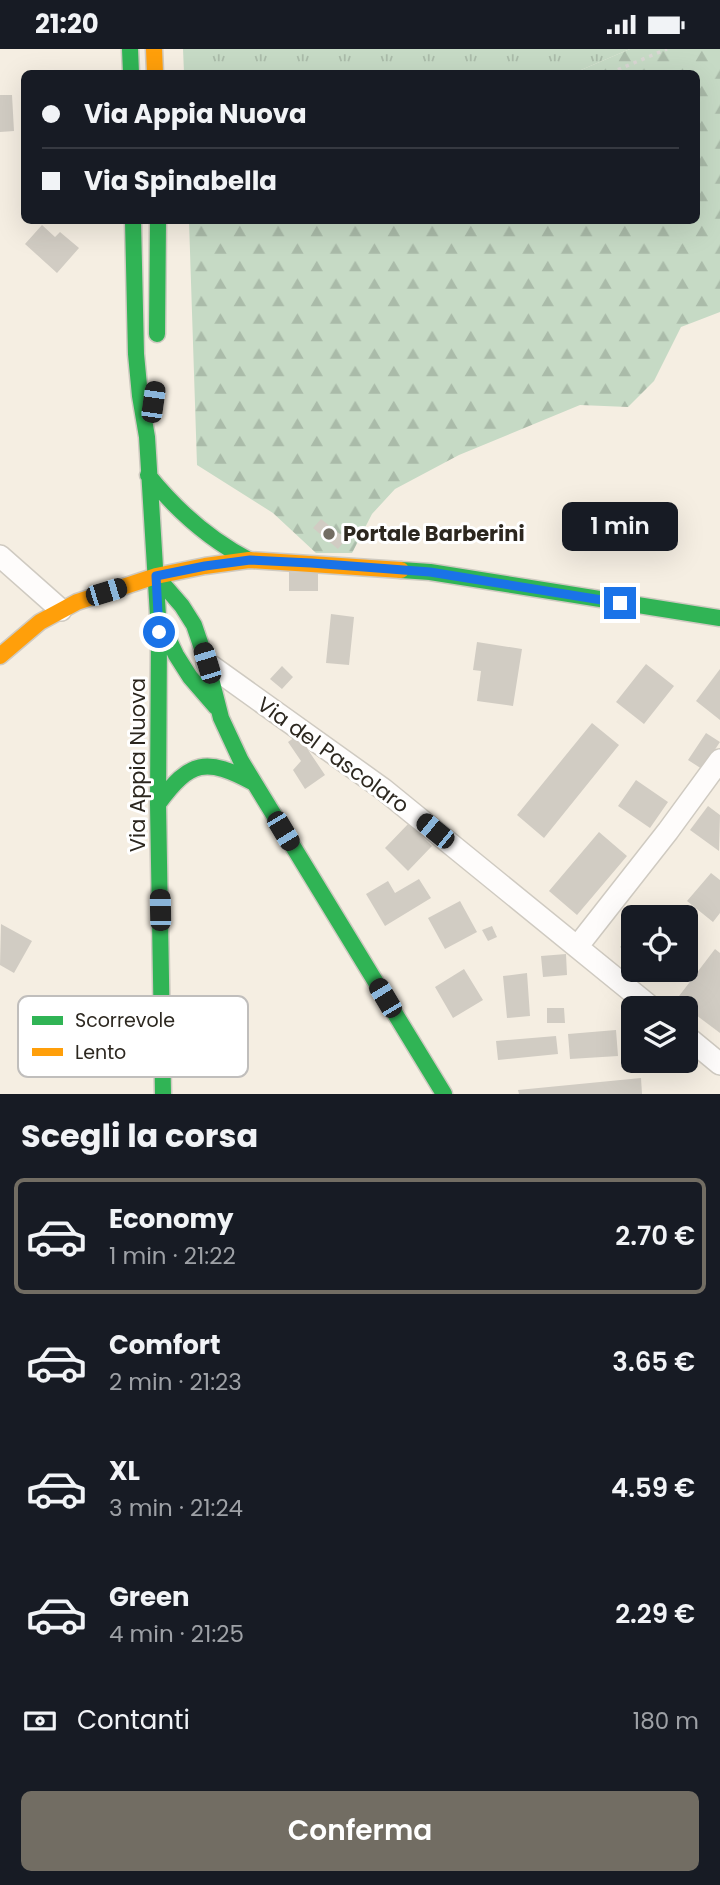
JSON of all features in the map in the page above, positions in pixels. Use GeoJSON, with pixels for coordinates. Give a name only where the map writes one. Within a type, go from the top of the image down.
{"type":"FeatureCollection","features":[{"type":"Feature","properties":{"kind":"main road"},"geometry":{"type":"LineString","coordinates":[[130,49],[131,70]]}},
{"type":"Feature","properties":{"kind":"main road"},"geometry":{"type":"LineString","coordinates":[[155,49],[155,70]]}},
{"type":"Feature","properties":{"kind":"main road","name":"Via Appia Nuova"},"geometry":{"type":"LineString","coordinates":[[133,224],[136,354],[147,437],[160,671],[158,804],[161,996]]}},
{"type":"Feature","properties":{"kind":"main road"},"geometry":{"type":"LineString","coordinates":[[157,348],[158,224]]}},
{"type":"Feature","properties":{"kind":"main road","name":"Via Appia Nuova"},"geometry":{"type":"LineString","coordinates":[[147,437],[155,388]]}},
{"type":"Feature","properties":{"kind":"main road"},"geometry":{"type":"LineString","coordinates":[[148,475],[169,501],[196,527],[221,546],[250,560]]}},
{"type":"Feature","properties":{"kind":"main road"},"geometry":{"type":"LineString","coordinates":[[0,656],[34,626],[86,599],[156,576],[250,560],[430,572],[720,618]]}},
{"type":"Feature","properties":{"kind":"main road"},"geometry":{"type":"LineString","coordinates":[[156,576],[188,614],[199,636],[219,709],[232,743],[254,783],[443,1094]]}},
{"type":"Feature","properties":{"kind":"main road"},"geometry":{"type":"LineString","coordinates":[[158,617],[190,677],[219,709]]}},
{"type":"Feature","properties":{"kind":"main road"},"geometry":{"type":"LineString","coordinates":[[158,804],[178,778],[196,767],[209,765],[228,769],[254,783]]}},
{"type":"Feature","properties":{"kind":"street"},"geometry":{"type":"LineString","coordinates":[[0,556],[61,610]]}},
{"type":"Feature","properties":{"kind":"street","name":"Via del Pascolaro"},"geometry":{"type":"LineString","coordinates":[[207,663],[383,789],[637,996]]}},
{"type":"Feature","properties":{"kind":"street"},"geometry":{"type":"LineString","coordinates":[[577,947],[720,760]]}},
{"type":"Feature","properties":{"kind":"street"},"geometry":{"type":"LineString","coordinates":[[698,1046],[720,1064]]}},
{"type":"Feature","properties":{"kind":"path"},"geometry":{"type":"LineString","coordinates":[[617,70],[667,49]]}},
{"type":"Feature","properties":{"kind":"green space"},"geometry":{"type":"Polygon","coordinates":[[[183,49],[630,49],[581,70],[184,70],[183,49]]]}},
{"type":"Feature","properties":{"kind":"green space"},"geometry":{"type":"Polygon","coordinates":[[[630,49],[720,49],[720,312],[681,327],[654,381],[628,407],[580,405],[459,455],[395,489],[372,514],[352,553],[316,553],[273,513],[197,465],[189,224],[700,224],[700,70],[581,70],[630,49]]]}},
{"type":"Feature","properties":{"kind":"building"},"geometry":{"type":"Polygon","coordinates":[[[0,95],[12,95],[14,131],[0,132],[0,95]]]}},
{"type":"Feature","properties":{"kind":"building"},"geometry":{"type":"Polygon","coordinates":[[[42,225],[55,237],[60,232],[79,248],[57,273],[25,244],[42,225]]]}},
{"type":"Feature","properties":{"kind":"building","name":"Portale Barberini"},"geometry":{"type":"Polygon","coordinates":[[[321,519],[346,539],[338,549],[313,528],[321,519]]]}},
{"type":"Feature","properties":{"kind":"building"},"geometry":{"type":"Polygon","coordinates":[[[289,572],[318,573],[318,591],[289,591],[289,572]]]}},
{"type":"Feature","properties":{"kind":"building"},"geometry":{"type":"Polygon","coordinates":[[[331,614],[354,617],[349,665],[326,663],[331,614]]]}},
{"type":"Feature","properties":{"kind":"building"},"geometry":{"type":"Polygon","coordinates":[[[477,642],[522,649],[513,706],[477,701],[481,671],[473,670],[477,642]]]}},
{"type":"Feature","properties":{"kind":"building"},"geometry":{"type":"Polygon","coordinates":[[[646,664],[674,686],[644,724],[616,702],[646,664]]]}},
{"type":"Feature","properties":{"kind":"building"},"geometry":{"type":"Polygon","coordinates":[[[282,666],[293,677],[282,689],[270,679],[282,666]]]}},
{"type":"Feature","properties":{"kind":"building"},"geometry":{"type":"Polygon","coordinates":[[[720,669],[720,720],[696,701],[720,669]]]}},
{"type":"Feature","properties":{"kind":"building"},"geometry":{"type":"Polygon","coordinates":[[[592,723],[619,745],[544,838],[517,815],[592,723]]]}},
{"type":"Feature","properties":{"kind":"building"},"geometry":{"type":"Polygon","coordinates":[[[706,733],[720,742],[702,769],[688,760],[706,733]]]}},
{"type":"Feature","properties":{"kind":"building"},"geometry":{"type":"Polygon","coordinates":[[[298,735],[325,775],[305,789],[293,770],[301,761],[288,742],[298,735]]]}},
{"type":"Feature","properties":{"kind":"building"},"geometry":{"type":"Polygon","coordinates":[[[636,780],[668,802],[650,828],[618,806],[636,780]]]}},
{"type":"Feature","properties":{"kind":"building"},"geometry":{"type":"Polygon","coordinates":[[[708,806],[720,815],[719,851],[690,830],[708,806]]]}},
{"type":"Feature","properties":{"kind":"building"},"geometry":{"type":"Polygon","coordinates":[[[409,823],[432,846],[408,871],[385,848],[409,823]]]}},
{"type":"Feature","properties":{"kind":"building"},"geometry":{"type":"Polygon","coordinates":[[[599,832],[627,856],[577,915],[549,891],[599,832]]]}},
{"type":"Feature","properties":{"kind":"building"},"geometry":{"type":"Polygon","coordinates":[[[711,873],[720,880],[720,913],[713,922],[698,910],[698,905],[687,901],[711,873]]]}},
{"type":"Feature","properties":{"kind":"building"},"geometry":{"type":"Polygon","coordinates":[[[419,879],[431,898],[385,926],[366,894],[388,881],[395,893],[419,879]]]}},
{"type":"Feature","properties":{"kind":"building"},"geometry":{"type":"Polygon","coordinates":[[[460,901],[477,932],[445,949],[428,918],[460,901]]]}},
{"type":"Feature","properties":{"kind":"building"},"geometry":{"type":"Polygon","coordinates":[[[1,924],[32,941],[14,973],[0,965],[1,924]]]}},
{"type":"Feature","properties":{"kind":"building"},"geometry":{"type":"Polygon","coordinates":[[[492,926],[497,937],[488,941],[482,930],[492,926]]]}},
{"type":"Feature","properties":{"kind":"building"},"geometry":{"type":"Polygon","coordinates":[[[715,949],[720,953],[720,1033],[698,1016],[698,996],[679,996],[690,982],[698,982],[698,971],[715,949]]]}},
{"type":"Feature","properties":{"kind":"building"},"geometry":{"type":"Polygon","coordinates":[[[566,954],[567,975],[543,977],[541,956],[566,954]]]}},
{"type":"Feature","properties":{"kind":"building"},"geometry":{"type":"Polygon","coordinates":[[[464,969],[483,1000],[453,1018],[435,987],[464,969]]]}},
{"type":"Feature","properties":{"kind":"building"},"geometry":{"type":"Polygon","coordinates":[[[527,973],[530,1016],[507,1018],[503,976],[527,973]]]}},
{"type":"Feature","properties":{"kind":"building"},"geometry":{"type":"Polygon","coordinates":[[[547,1008],[564,1008],[565,1023],[547,1023],[547,1008]]]}},
{"type":"Feature","properties":{"kind":"building"},"geometry":{"type":"Polygon","coordinates":[[[616,1030],[618,1056],[570,1059],[568,1034],[616,1030]]]}},
{"type":"Feature","properties":{"kind":"building"},"geometry":{"type":"Polygon","coordinates":[[[556,1036],[558,1054],[498,1060],[496,1041],[556,1036]]]}},
{"type":"Feature","properties":{"kind":"building"},"geometry":{"type":"Polygon","coordinates":[[[641,1078],[642,1094],[519,1094],[518,1090],[641,1078]]]}},
{"type":"Feature","properties":{"kind":"traffic: fast"},"geometry":{"type":"LineString","coordinates":[[130,49],[131,70]]}},
{"type":"Feature","properties":{"kind":"traffic: fast"},"geometry":{"type":"LineString","coordinates":[[133,224],[136,354],[147,437],[159,632],[161,996]]}},
{"type":"Feature","properties":{"kind":"traffic: fast"},"geometry":{"type":"LineString","coordinates":[[157,334],[158,224]]}},
{"type":"Feature","properties":{"kind":"traffic: fast"},"geometry":{"type":"LineString","coordinates":[[148,475],[170,501],[194,523],[249,560]]}},
{"type":"Feature","properties":{"kind":"traffic: fast"},"geometry":{"type":"LineString","coordinates":[[401,570],[430,572],[720,618]]}},
{"type":"Feature","properties":{"kind":"traffic: fast"},"geometry":{"type":"LineString","coordinates":[[156,576],[182,606],[194,625],[221,718],[241,761],[444,1094]]}},
{"type":"Feature","properties":{"kind":"traffic: fast"},"geometry":{"type":"LineString","coordinates":[[158,617],[190,677],[216,707]]}},
{"type":"Feature","properties":{"kind":"traffic: fast"},"geometry":{"type":"LineString","coordinates":[[158,804],[180,779],[200,767],[223,769],[254,783]]}},
{"type":"Feature","properties":{"kind":"traffic: fast"},"geometry":{"type":"LineString","coordinates":[[163,1077],[163,1094]]}},
{"type":"Feature","properties":{"kind":"traffic: slow"},"geometry":{"type":"LineString","coordinates":[[154,49],[155,70]]}},
{"type":"Feature","properties":{"kind":"traffic: slow"},"geometry":{"type":"LineString","coordinates":[[0,656],[40,622],[77,602],[156,576],[249,560],[401,570]]}},
{"type":"Feature","properties":{"kind":"place","name":"Portale Barberini"},"geometry":{"type":"Point","coordinates":[329,534]}},
{"type":"Feature","properties":{"kind":"route"},"geometry":{"type":"LineString","coordinates":[[159,632],[156,576],[250,560],[357,565],[430,572],[620,603]]}}]}
